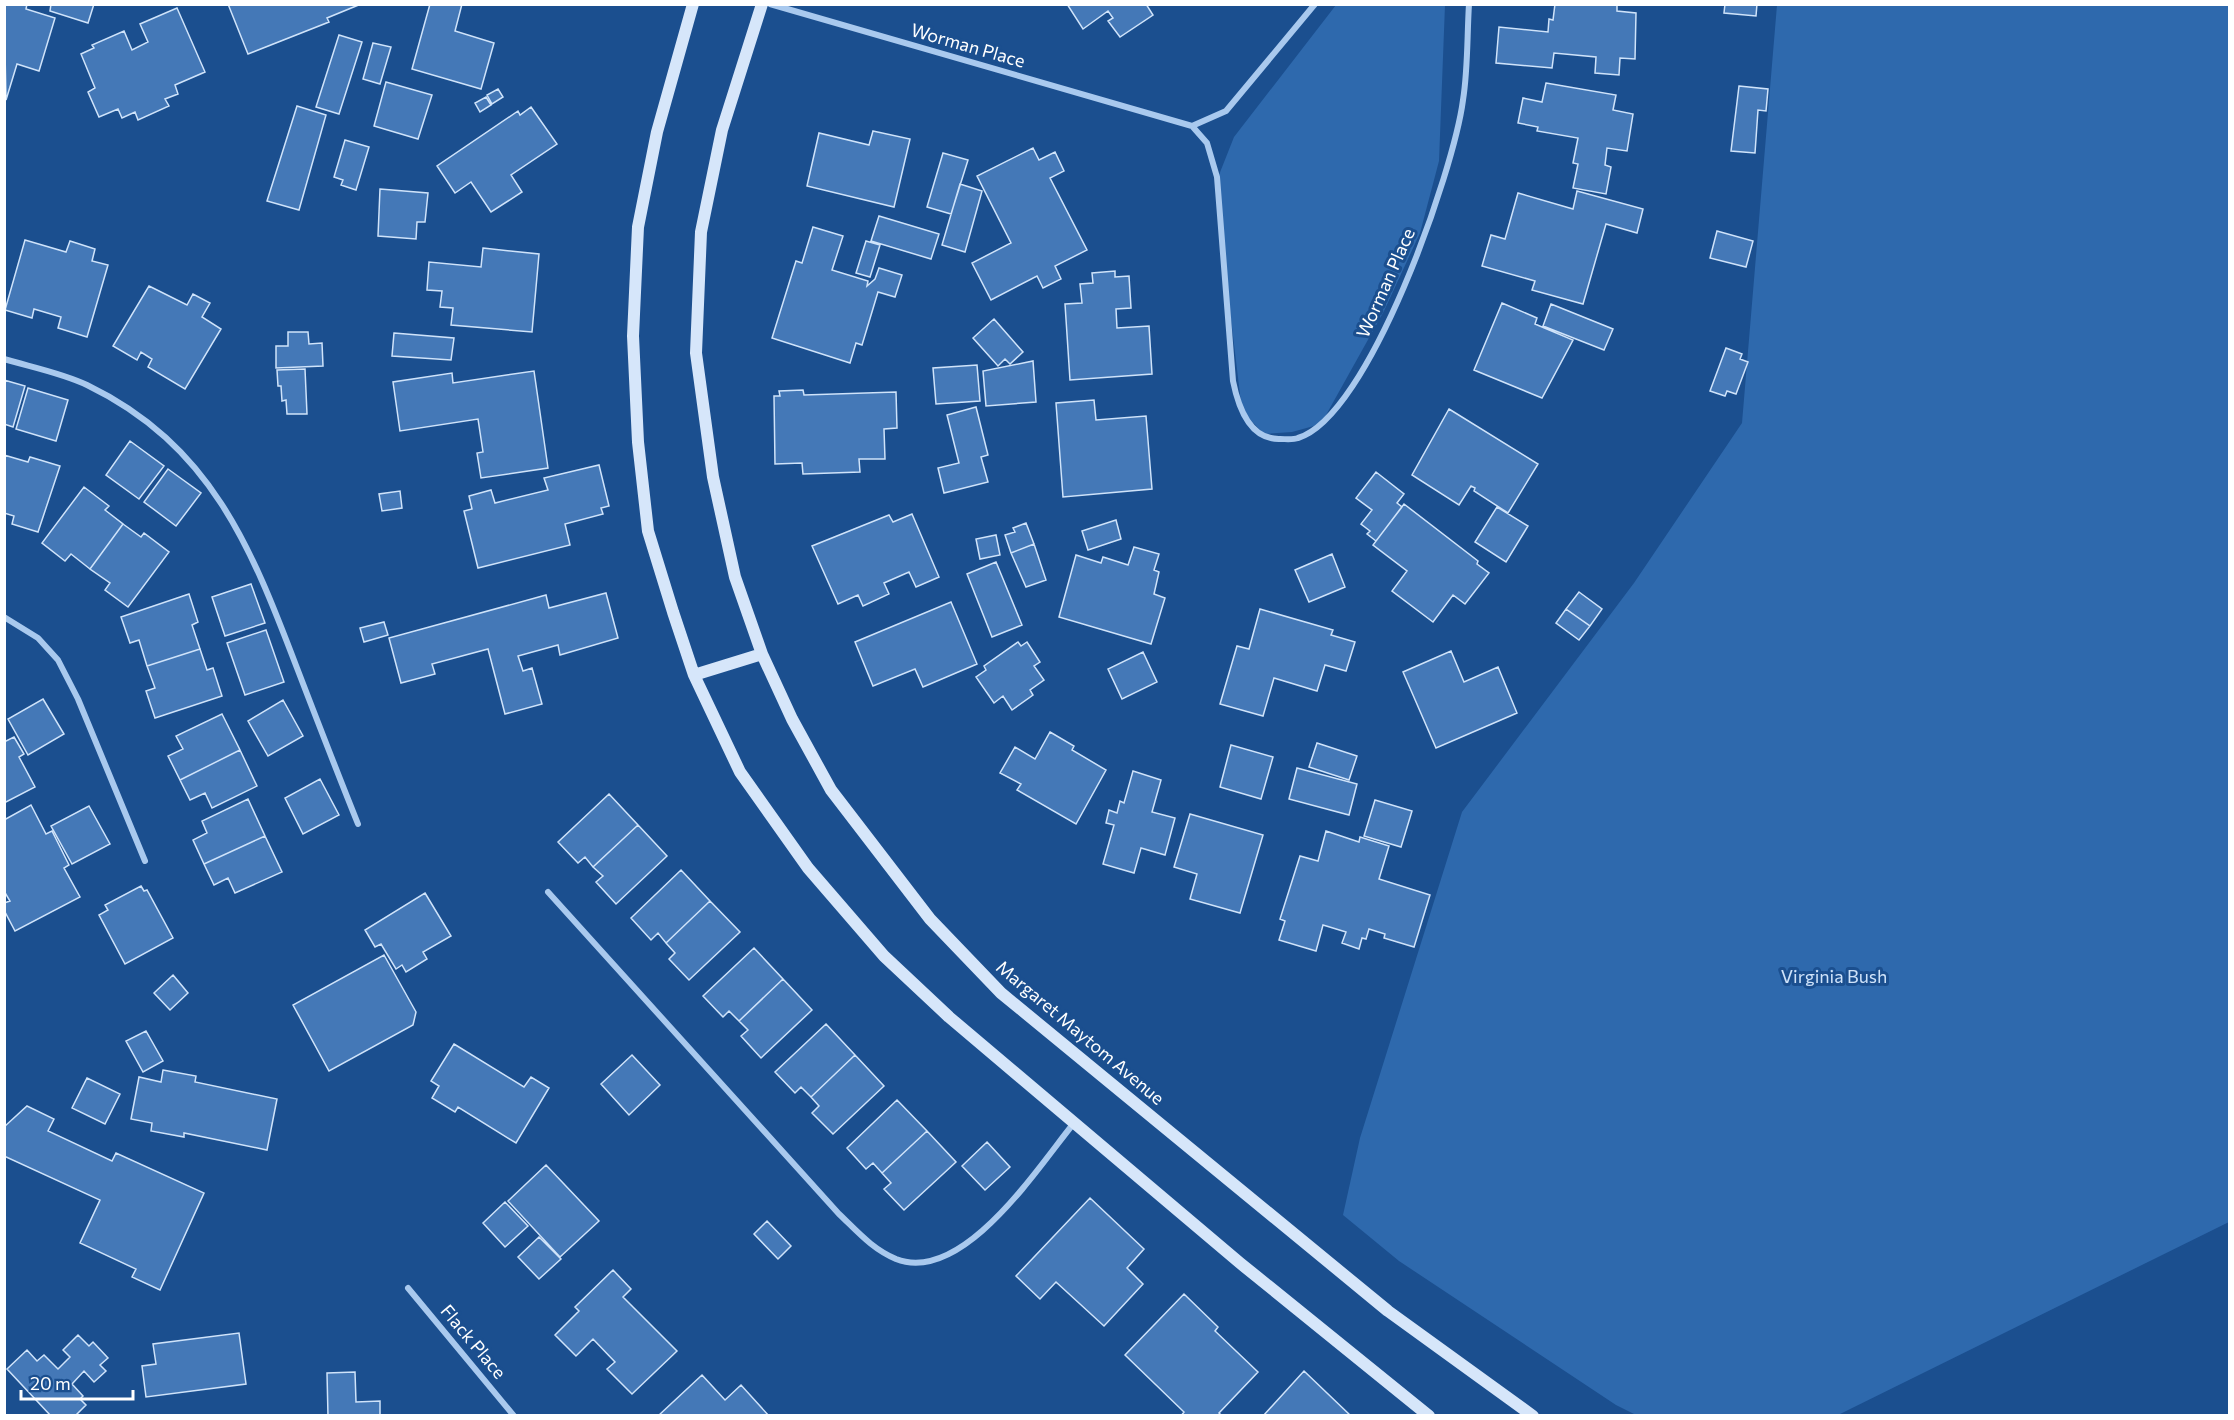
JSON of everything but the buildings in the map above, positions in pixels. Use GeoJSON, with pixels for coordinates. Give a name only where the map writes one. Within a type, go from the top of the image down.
{"type":"FeatureCollection","features":[{"type":"Feature","properties":{"kind":"street"},"geometry":{"type":"LineString","coordinates":[[693,4],[657,132],[638,227],[633,336],[638,442],[648,531],[694,675],[740,772],[808,868],[884,956],[949,1017],[1240,1263],[1429,1416]]}},
{"type":"Feature","properties":{"kind":"street","name":"Margaret Maytom Avenue"},"geometry":{"type":"LineString","coordinates":[[762,4],[722,130],[701,232],[696,353],[713,477],[735,577],[762,654],[792,719],[831,790],[930,918],[1001,993],[1388,1311],[1533,1416]]}},
{"type":"Feature","properties":{"kind":"street","name":"Worman Place"},"geometry":{"type":"LineString","coordinates":[[770,4],[1192,126],[1207,143],[1217,177],[1233,381],[1238,405],[1250,425],[1272,439],[1299,438],[1318,426],[1341,401],[1386,329],[1416,261],[1443,182],[1463,101],[1469,4]]}},
{"type":"Feature","properties":{"kind":"street"},"geometry":{"type":"LineString","coordinates":[[1192,126],[1226,111],[1315,4]]}},
{"type":"Feature","properties":{"kind":"street"},"geometry":{"type":"LineString","coordinates":[[4,359],[86,385],[146,422],[202,476],[232,518],[261,573],[358,824]]}},
{"type":"Feature","properties":{"kind":"street"},"geometry":{"type":"LineString","coordinates":[[4,617],[38,638],[58,660],[78,699],[145,861]]}},
{"type":"Feature","properties":{"kind":"street"},"geometry":{"type":"LineString","coordinates":[[694,675],[762,654]]}},
{"type":"Feature","properties":{"kind":"street"},"geometry":{"type":"LineString","coordinates":[[548,892],[696,1059],[872,1247],[898,1260],[935,1262],[980,1234],[1023,1187],[1074,1123]]}},
{"type":"Feature","properties":{"kind":"street","name":"Flack Place"},"geometry":{"type":"LineString","coordinates":[[408,1288],[514,1416]]}},
{"type":"Feature","properties":{"kind":"green space"},"geometry":{"type":"Polygon","coordinates":[[[1336,5],[1445,5],[1439,161],[1420,233],[1384,311],[1321,424],[1292,432],[1264,434],[1242,411],[1215,185],[1234,137],[1336,5]]]}},
{"type":"Feature","properties":{"kind":"green space","name":"Virginia Bush"},"geometry":{"type":"Polygon","coordinates":[[[1777,5],[2229,5],[2229,1222],[1838,1415],[1638,1416],[1616,1405],[1399,1261],[1343,1215],[1360,1138],[1462,812],[1634,583],[1742,423],[1777,5]]]}}]}
